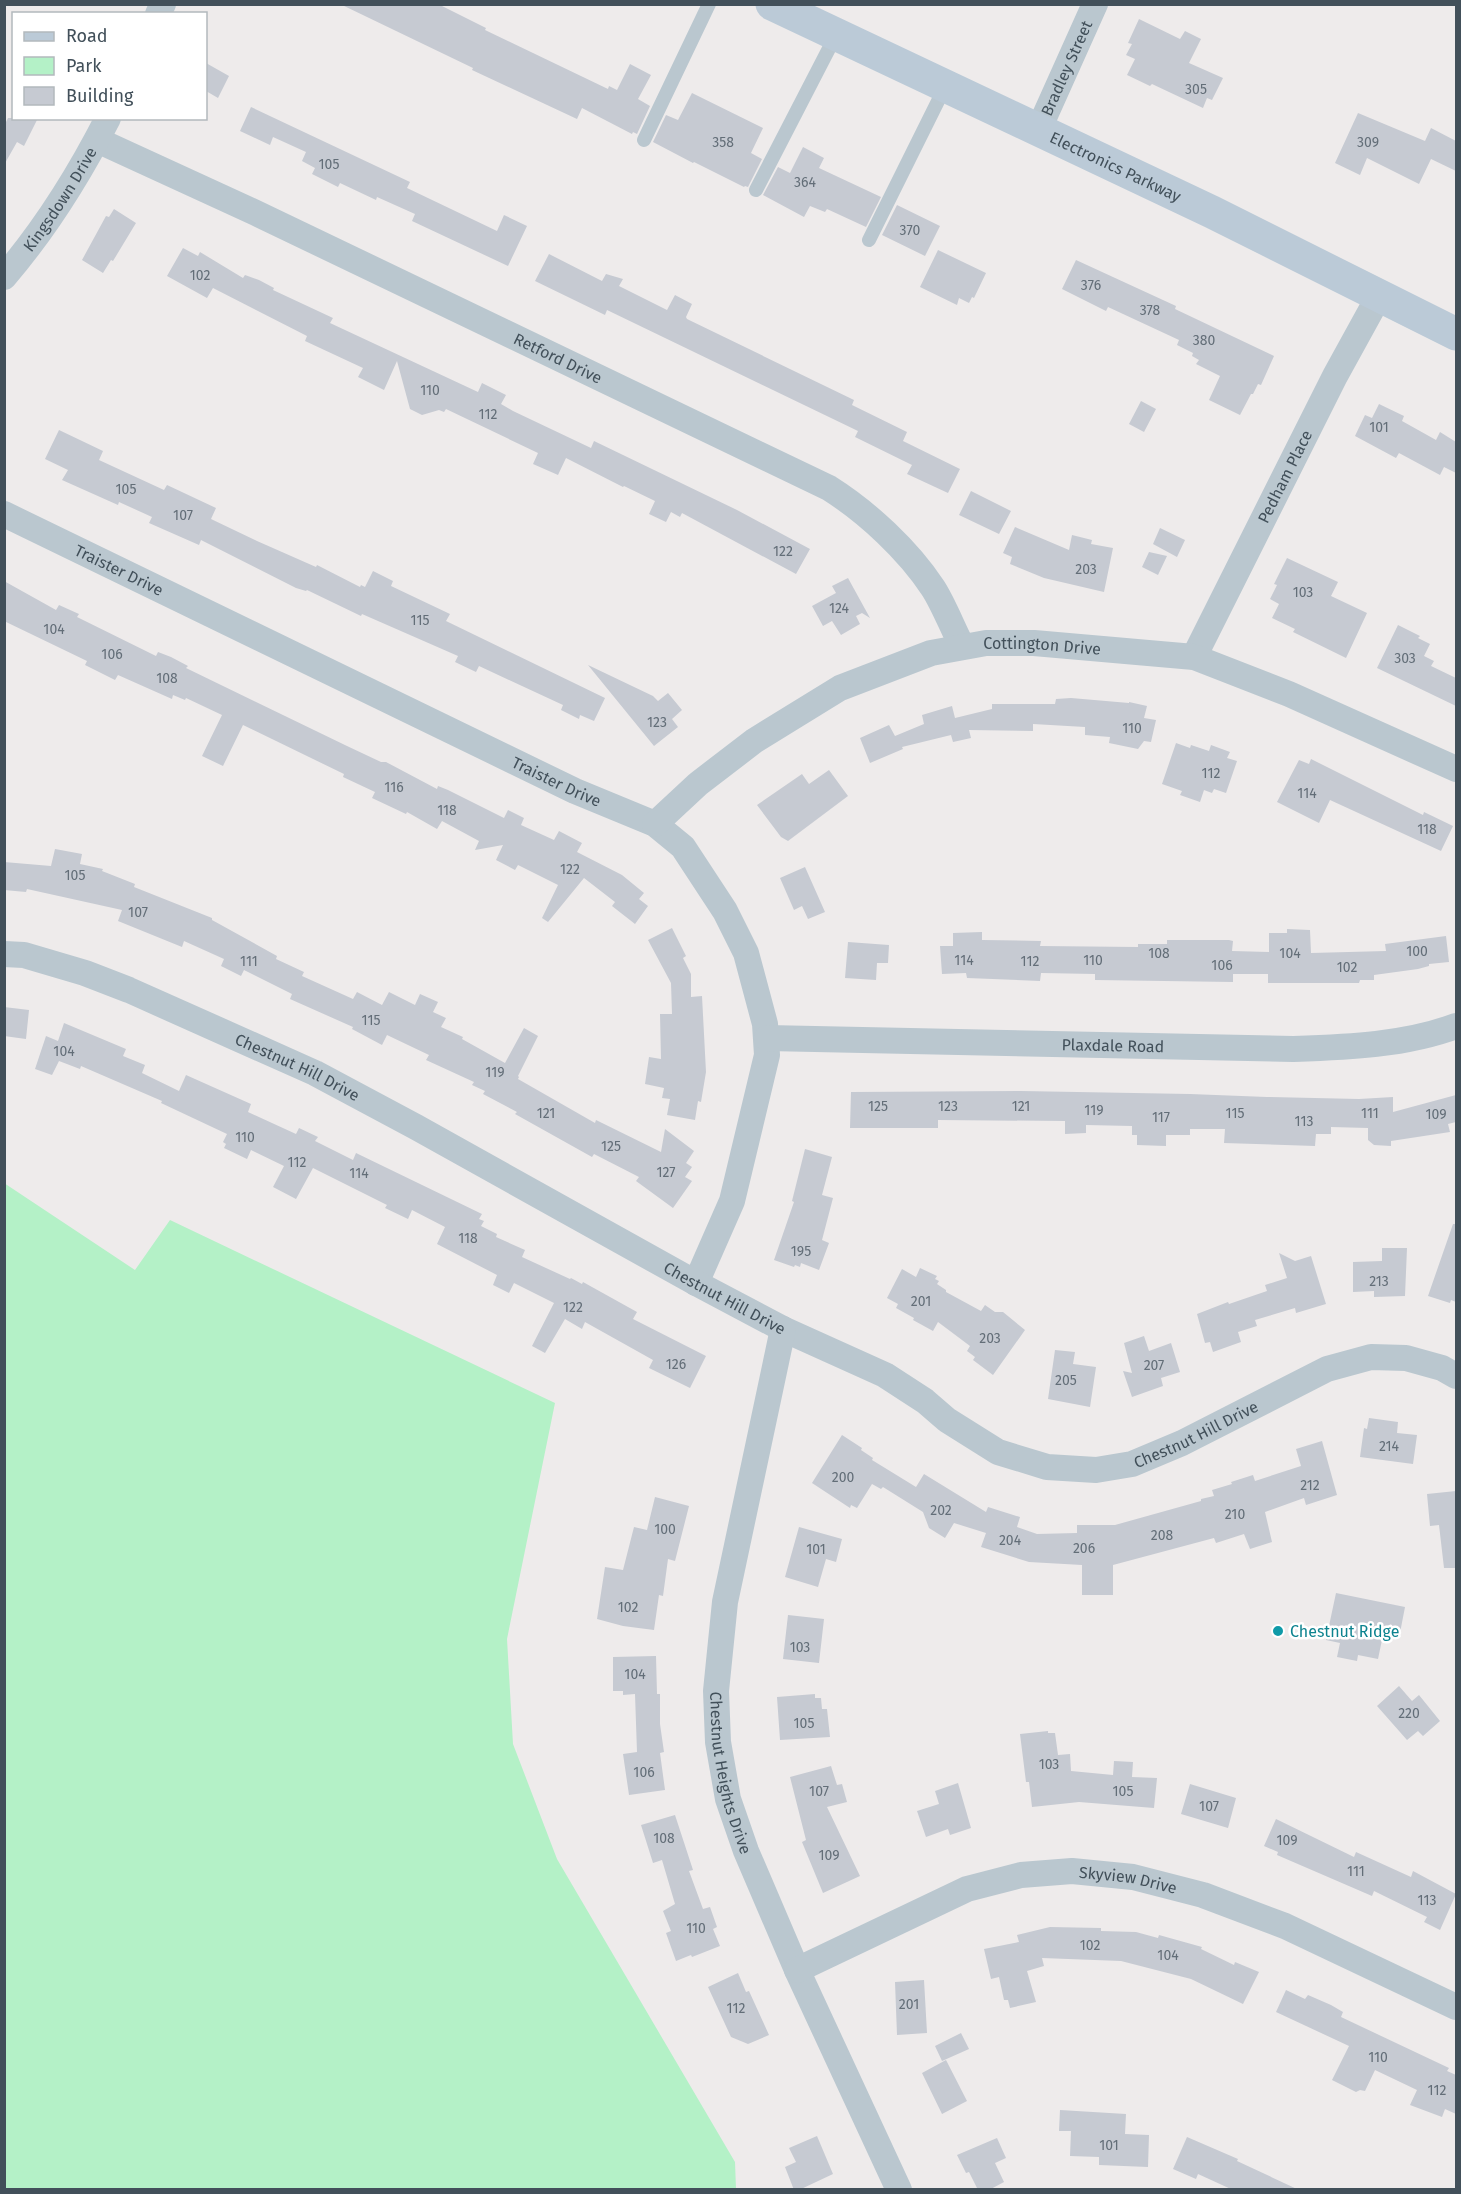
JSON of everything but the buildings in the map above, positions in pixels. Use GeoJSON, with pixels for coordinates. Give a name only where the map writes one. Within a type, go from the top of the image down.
{"type":"FeatureCollection","features":[{"type":"Feature","properties":{"kind":"main road","name":"Electronics Parkway"},"geometry":{"type":"LineString","coordinates":[[772,4],[1212,212],[1456,334]]}},
{"type":"Feature","properties":{"kind":"street","name":"Bradley Street"},"geometry":{"type":"LineString","coordinates":[[1038,131],[1095,4]]}},
{"type":"Feature","properties":{"kind":"street","name":"Kingsdown Drive"},"geometry":{"type":"LineString","coordinates":[[4,277],[33,243],[70,188],[102,129]]}},
{"type":"Feature","properties":{"kind":"street","name":"Retford Drive"},"geometry":{"type":"LineString","coordinates":[[102,129],[256,213],[829,488],[854,504],[907,555],[933,588],[962,646]]}},
{"type":"Feature","properties":{"kind":"street","name":"Pedham Place"},"geometry":{"type":"LineString","coordinates":[[1194,657],[1335,376],[1379,296]]}},
{"type":"Feature","properties":{"kind":"street","name":"Traister Drive"},"geometry":{"type":"LineString","coordinates":[[4,514],[575,791],[655,824],[683,847],[725,911],[746,952],[767,1038],[766,1055],[732,1201],[696,1283]]}},
{"type":"Feature","properties":{"kind":"street","name":"Cottington Drive"},"geometry":{"type":"LineString","coordinates":[[655,824],[698,784],[754,741],[840,688],[931,653],[986,643],[1034,643],[1194,657],[1289,694],[1456,769]]}},
{"type":"Feature","properties":{"kind":"street","name":"Chestnut Hill Drive"},"geometry":{"type":"LineString","coordinates":[[4,954],[24,955],[85,973],[129,990],[315,1074],[783,1329],[885,1375],[925,1401],[946,1420],[998,1452],[1047,1467],[1096,1470],[1132,1464],[1182,1443],[1327,1369],[1371,1357],[1406,1358],[1442,1368],[1456,1376]]}},
{"type":"Feature","properties":{"kind":"street","name":"Plaxdale Road"},"geometry":{"type":"LineString","coordinates":[[767,1038],[1293,1049],[1358,1047],[1435,1034],[1456,1026]]}},
{"type":"Feature","properties":{"kind":"street","name":"Chestnut Heights Drive"},"geometry":{"type":"LineString","coordinates":[[783,1329],[725,1602],[717,1691],[718,1742],[728,1799],[746,1851],[797,1970],[899,2190]]}},
{"type":"Feature","properties":{"kind":"street","name":"Skyview Drive"},"geometry":{"type":"LineString","coordinates":[[797,1970],[967,1889],[1021,1875],[1072,1871],[1133,1877],[1203,1895],[1285,1926],[1456,2007]]}},
{"type":"Feature","properties":{"kind":"lane"},"geometry":{"type":"LineString","coordinates":[[644,140],[709,4]]}},
{"type":"Feature","properties":{"kind":"lane"},"geometry":{"type":"LineString","coordinates":[[756,190],[836,35]]}},
{"type":"Feature","properties":{"kind":"lane"},"geometry":{"type":"LineString","coordinates":[[869,240],[945,87]]}},
{"type":"Feature","properties":{"kind":"green space"},"geometry":{"type":"Polygon","coordinates":[[[4,1183],[135,1270],[170,1220],[555,1403],[507,1639],[513,1744],[557,1859],[735,2162],[736,2189],[5,2189],[4,1183]]]}},
{"type":"Feature","properties":{"kind":"place","name":"Chestnut Ridge"},"geometry":{"type":"Point","coordinates":[1278,1631]}}]}
